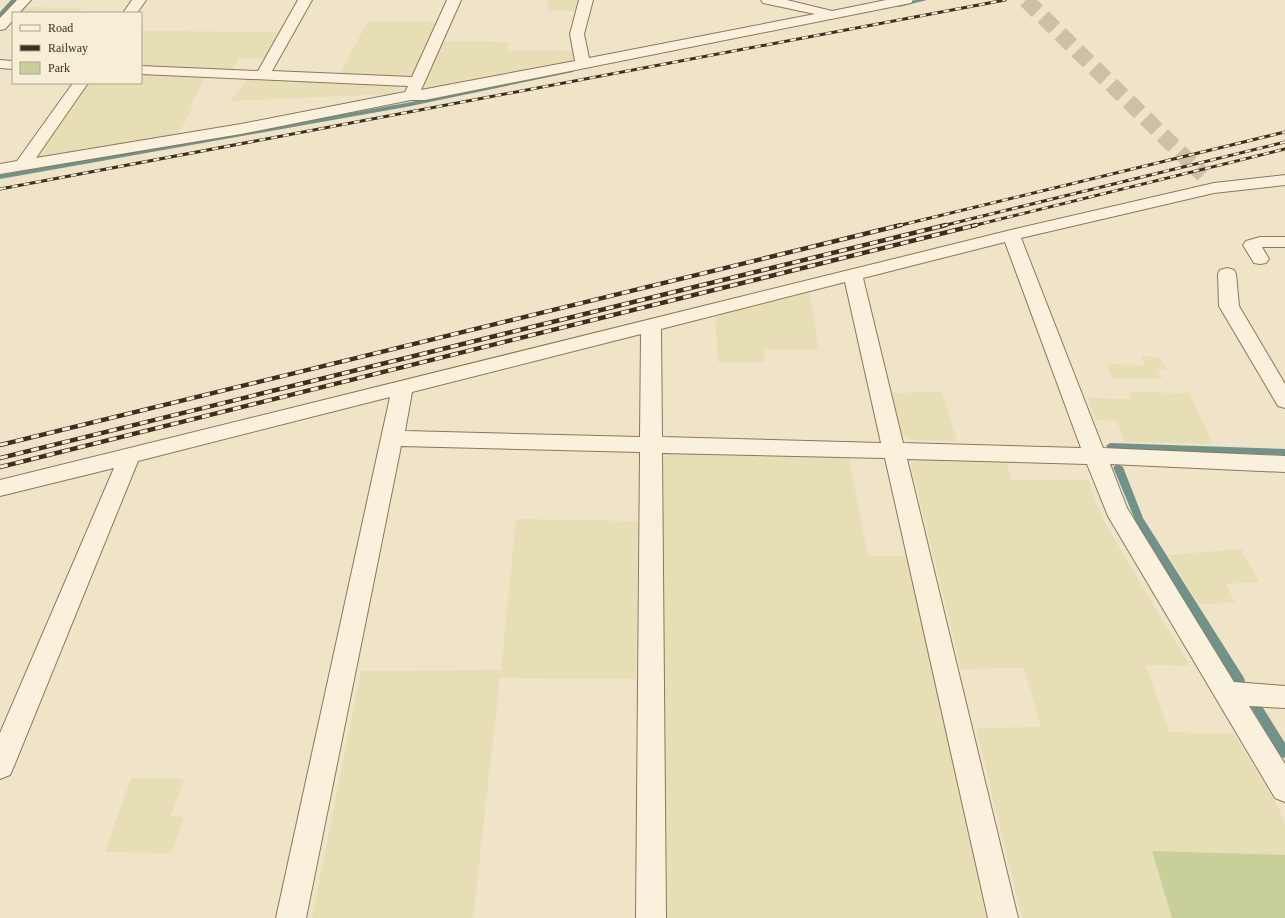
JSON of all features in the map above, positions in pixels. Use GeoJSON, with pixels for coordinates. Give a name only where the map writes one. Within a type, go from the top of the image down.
{"type":"FeatureCollection","features":[{"type":"Feature","properties":{"kind":"street"},"geometry":{"type":"LineString","coordinates":[[13,12],[24,0]]}},
{"type":"Feature","properties":{"kind":"street"},"geometry":{"type":"LineString","coordinates":[[131,12],[139,0]]}},
{"type":"Feature","properties":{"kind":"street"},"geometry":{"type":"LineString","coordinates":[[264,76],[305,0]]}},
{"type":"Feature","properties":{"kind":"street"},"geometry":{"type":"LineString","coordinates":[[413,89],[454,0]]}},
{"type":"Feature","properties":{"kind":"street"},"geometry":{"type":"LineString","coordinates":[[583,63],[578,34],[586,0]]}},
{"type":"Feature","properties":{"kind":"street"},"geometry":{"type":"LineString","coordinates":[[768,0],[835,14]]}},
{"type":"Feature","properties":{"kind":"street"},"geometry":{"type":"LineString","coordinates":[[142,70],[264,76],[413,89],[425,95],[906,0]]}},
{"type":"Feature","properties":{"kind":"street"},"geometry":{"type":"LineString","coordinates":[[0,26],[12,13]]}},
{"type":"Feature","properties":{"kind":"street"},"geometry":{"type":"LineString","coordinates":[[0,64],[12,65]]}},
{"type":"Feature","properties":{"kind":"street"},"geometry":{"type":"LineString","coordinates":[[23,165],[80,84]]}},
{"type":"Feature","properties":{"kind":"street"},"geometry":{"type":"LineString","coordinates":[[0,169],[241,129],[413,89]]}},
{"type":"Feature","properties":{"kind":"street"},"geometry":{"type":"LineString","coordinates":[[1011,235],[1028,223],[1205,177],[1284,180]]}},
{"type":"Feature","properties":{"kind":"street"},"geometry":{"type":"LineString","coordinates":[[0,488],[129,457],[1011,235],[1214,188],[1284,180]]}},
{"type":"Feature","properties":{"kind":"street"},"geometry":{"type":"LineString","coordinates":[[1011,235],[1116,510],[1285,789]]}},
{"type":"Feature","properties":{"kind":"street"},"geometry":{"type":"LineString","coordinates":[[1260,259],[1252,245],[1260,242],[1285,242]]}},
{"type":"Feature","properties":{"kind":"street"},"geometry":{"type":"LineString","coordinates":[[1227,274],[1229,306],[1285,401]]}},
{"type":"Feature","properties":{"kind":"street"},"geometry":{"type":"LineString","coordinates":[[853,275],[1003,918]]}},
{"type":"Feature","properties":{"kind":"street"},"geometry":{"type":"LineString","coordinates":[[651,325],[651,918]]}},
{"type":"Feature","properties":{"kind":"street"},"geometry":{"type":"LineString","coordinates":[[291,918],[404,387]]}},
{"type":"Feature","properties":{"kind":"street"},"geometry":{"type":"LineString","coordinates":[[393,438],[894,450],[1096,456],[1285,464]]}},
{"type":"Feature","properties":{"kind":"street"},"geometry":{"type":"LineString","coordinates":[[0,766],[129,457]]}},
{"type":"Feature","properties":{"kind":"street"},"geometry":{"type":"LineString","coordinates":[[1227,693],[1285,697]]}},
{"type":"Feature","properties":{"kind":"shaded area"},"geometry":{"type":"Polygon","coordinates":[[[549,0],[580,0],[578,11],[547,11],[549,0]]]}},
{"type":"Feature","properties":{"kind":"shaded area"},"geometry":{"type":"Polygon","coordinates":[[[23,7],[82,8],[78,12],[19,12],[23,7]]]}},
{"type":"Feature","properties":{"kind":"shaded area"},"geometry":{"type":"Polygon","coordinates":[[[368,21],[438,22],[413,76],[404,78],[339,75],[368,21]]]}},
{"type":"Feature","properties":{"kind":"shaded area"},"geometry":{"type":"Polygon","coordinates":[[[142,31],[280,32],[266,59],[240,58],[231,71],[142,67],[142,31]]]}},
{"type":"Feature","properties":{"kind":"shaded area"},"geometry":{"type":"Polygon","coordinates":[[[443,41],[509,42],[508,50],[573,51],[574,59],[573,62],[431,89],[424,85],[443,41]]]}},
{"type":"Feature","properties":{"kind":"shaded area"},"geometry":{"type":"Polygon","coordinates":[[[142,74],[206,77],[189,106],[194,106],[177,136],[35,160],[34,158],[86,84],[142,84],[142,74]]]}},
{"type":"Feature","properties":{"kind":"shaded area"},"geometry":{"type":"Polygon","coordinates":[[[247,80],[399,85],[397,91],[391,94],[230,101],[247,80]]]}},
{"type":"Feature","properties":{"kind":"shaded area"},"geometry":{"type":"Polygon","coordinates":[[[809,291],[819,350],[764,350],[765,362],[718,362],[715,314],[809,291]]]}},
{"type":"Feature","properties":{"kind":"shaded area"},"geometry":{"type":"Polygon","coordinates":[[[1141,356],[1160,357],[1166,369],[1158,369],[1162,379],[1113,379],[1107,364],[1145,365],[1141,356]]]}},
{"type":"Feature","properties":{"kind":"shaded area"},"geometry":{"type":"Polygon","coordinates":[[[942,392],[957,441],[912,440],[902,433],[892,393],[942,392]]]}},
{"type":"Feature","properties":{"kind":"shaded area"},"geometry":{"type":"Polygon","coordinates":[[[1130,392],[1189,393],[1213,444],[1125,442],[1117,421],[1096,420],[1088,398],[1132,399],[1130,392]]]}},
{"type":"Feature","properties":{"kind":"shaded area"},"geometry":{"type":"Polygon","coordinates":[[[674,451],[848,454],[868,556],[907,556],[989,918],[665,918],[661,460],[674,451]]]}},
{"type":"Feature","properties":{"kind":"shaded area"},"geometry":{"type":"Polygon","coordinates":[[[917,459],[1005,459],[1011,480],[1088,480],[1102,518],[1190,666],[1146,665],[1169,732],[1234,734],[1279,809],[1285,824],[1285,855],[1153,851],[1172,918],[1022,918],[976,728],[1041,727],[1024,668],[961,669],[911,464],[917,459]]]}},
{"type":"Feature","properties":{"kind":"shaded area"},"geometry":{"type":"Polygon","coordinates":[[[516,519],[638,521],[636,679],[500,678],[473,918],[312,918],[361,671],[501,670],[516,519]]]}},
{"type":"Feature","properties":{"kind":"shaded area"},"geometry":{"type":"Polygon","coordinates":[[[1241,549],[1259,582],[1226,584],[1235,603],[1199,604],[1168,555],[1241,549]]]}},
{"type":"Feature","properties":{"kind":"shaded area"},"geometry":{"type":"Polygon","coordinates":[[[131,778],[184,779],[171,816],[184,817],[172,853],[105,852],[131,778]]]}},
{"type":"Feature","properties":{"kind":"green space"},"geometry":{"type":"Polygon","coordinates":[[[1152,851],[1285,855],[1285,918],[1172,918],[1152,851]]]}},
{"type":"Feature","properties":{"kind":"waterway"},"geometry":{"type":"LineString","coordinates":[[0,15],[14,0]]}},
{"type":"Feature","properties":{"kind":"waterway"},"geometry":{"type":"LineString","coordinates":[[899,5],[924,0]]}},
{"type":"Feature","properties":{"kind":"waterway"},"geometry":{"type":"LineString","coordinates":[[0,177],[406,105],[571,71]]}},
{"type":"Feature","properties":{"kind":"waterway"},"geometry":{"type":"LineString","coordinates":[[1110,446],[1285,452]]}},
{"type":"Feature","properties":{"kind":"waterway"},"geometry":{"type":"LineString","coordinates":[[1118,467],[1139,519],[1240,681]]}},
{"type":"Feature","properties":{"kind":"waterway"},"geometry":{"type":"LineString","coordinates":[[1256,706],[1285,753]]}},
{"type":"Feature","properties":{"kind":"tunnel"},"geometry":{"type":"LineString","coordinates":[[1026,0],[1203,175]]}},
{"type":"Feature","properties":{"kind":"railway"},"geometry":{"type":"LineString","coordinates":[[0,189],[1005,0]]}},
{"type":"Feature","properties":{"kind":"railway"},"geometry":{"type":"LineString","coordinates":[[897,226],[1285,132]]}},
{"type":"Feature","properties":{"kind":"railway"},"geometry":{"type":"LineString","coordinates":[[942,226],[1285,142]]}},
{"type":"Feature","properties":{"kind":"railway"},"geometry":{"type":"LineString","coordinates":[[972,226],[1285,149]]}},
{"type":"Feature","properties":{"kind":"railway"},"geometry":{"type":"LineString","coordinates":[[0,445],[901,225]]}},
{"type":"Feature","properties":{"kind":"railway"},"geometry":{"type":"LineString","coordinates":[[0,458],[946,225]]}},
{"type":"Feature","properties":{"kind":"railway"},"geometry":{"type":"LineString","coordinates":[[0,467],[976,225]]}}]}
